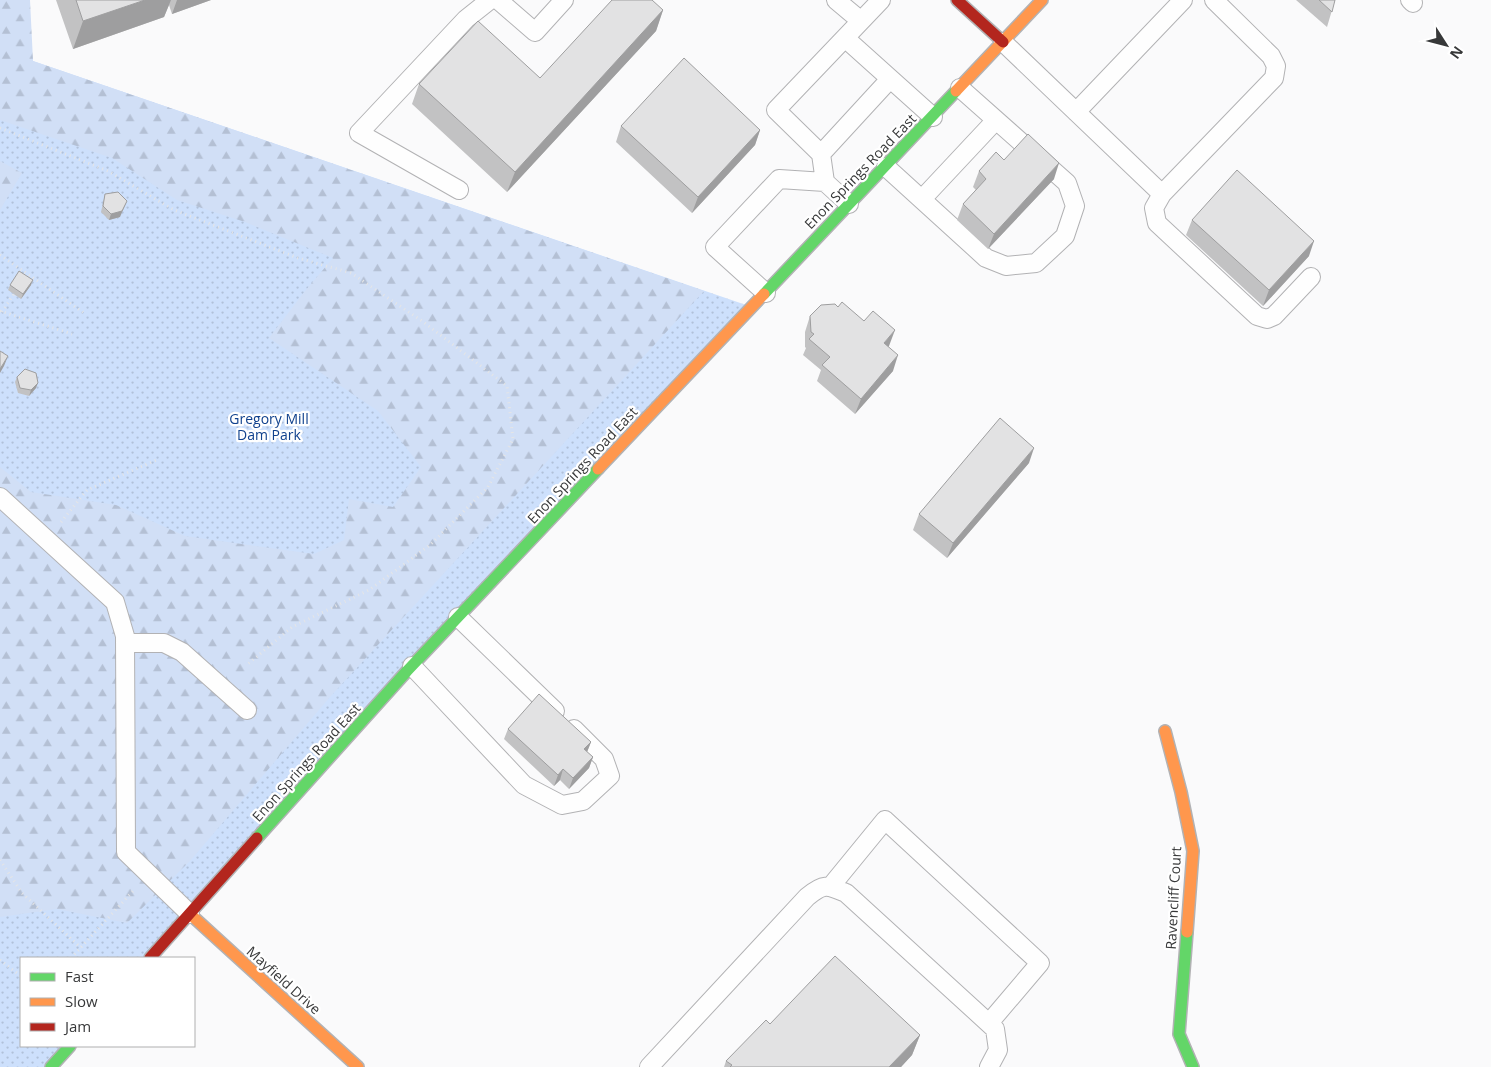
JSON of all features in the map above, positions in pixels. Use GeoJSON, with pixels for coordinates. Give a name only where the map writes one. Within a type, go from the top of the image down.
{"type":"FeatureCollection","features":[{"type":"Feature","properties":{"kind":"street"},"geometry":{"type":"LineString","coordinates":[[957,0],[1004,42]]}},
{"type":"Feature","properties":{"kind":"street","name":"Enon Springs Road East"},"geometry":{"type":"LineString","coordinates":[[151,957],[412,666],[1042,0]]}},
{"type":"Feature","properties":{"kind":"street","name":"Ravencliff Court"},"geometry":{"type":"LineString","coordinates":[[1165,731],[1181,792],[1193,851],[1179,1034],[1193,1067]]}},
{"type":"Feature","properties":{"kind":"street","name":"Mayfield Drive"},"geometry":{"type":"LineString","coordinates":[[190,914],[358,1067]]}},
{"type":"Feature","properties":{"kind":"street"},"geometry":{"type":"LineString","coordinates":[[51,1067],[69,1047]]}},
{"type":"Feature","properties":{"kind":"lane"},"geometry":{"type":"LineString","coordinates":[[459,190],[360,132],[466,19],[490,0]]}},
{"type":"Feature","properties":{"kind":"lane"},"geometry":{"type":"LineString","coordinates":[[498,0],[535,32],[564,0]]}},
{"type":"Feature","properties":{"kind":"lane"},"geometry":{"type":"LineString","coordinates":[[836,0],[861,21]]}},
{"type":"Feature","properties":{"kind":"lane"},"geometry":{"type":"LineString","coordinates":[[825,182],[821,154],[776,110],[881,0]]}},
{"type":"Feature","properties":{"kind":"lane"},"geometry":{"type":"LineString","coordinates":[[1076,112],[1183,0]]}},
{"type":"Feature","properties":{"kind":"lane"},"geometry":{"type":"LineString","coordinates":[[1214,0],[1271,56],[1276,66],[1274,78],[1162,194],[1154,208],[1157,223],[1257,316],[1267,319],[1274,316],[1311,277]]}},
{"type":"Feature","properties":{"kind":"lane"},"geometry":{"type":"LineString","coordinates":[[845,38],[932,117]]}},
{"type":"Feature","properties":{"kind":"lane"},"geometry":{"type":"LineString","coordinates":[[1004,42],[1162,194]]}},
{"type":"Feature","properties":{"kind":"lane"},"geometry":{"type":"LineString","coordinates":[[821,154],[890,78]]}},
{"type":"Feature","properties":{"kind":"lane"},"geometry":{"type":"LineString","coordinates":[[886,167],[986,258],[1006,266],[1036,263],[1065,236],[1075,206],[1067,183],[960,88]]}},
{"type":"Feature","properties":{"kind":"lane"},"geometry":{"type":"LineString","coordinates":[[922,199],[996,120]]}},
{"type":"Feature","properties":{"kind":"lane"},"geometry":{"type":"LineString","coordinates":[[766,293],[714,247],[779,179],[825,182],[849,204]]}},
{"type":"Feature","properties":{"kind":"lane"},"geometry":{"type":"LineString","coordinates":[[0,497],[115,602],[125,636],[126,852],[190,914]]}},
{"type":"Feature","properties":{"kind":"lane"},"geometry":{"type":"LineString","coordinates":[[412,666],[524,785],[562,805],[583,801],[610,776],[604,759],[458,617]]}},
{"type":"Feature","properties":{"kind":"lane"},"geometry":{"type":"LineString","coordinates":[[125,643],[164,643],[182,652],[247,710]]}},
{"type":"Feature","properties":{"kind":"lane"},"geometry":{"type":"LineString","coordinates":[[830,886],[885,820],[1040,963],[989,1023]]}},
{"type":"Feature","properties":{"kind":"lane"},"geometry":{"type":"LineString","coordinates":[[649,1067],[807,897],[819,887],[830,886],[846,893],[995,1029],[998,1050],[988,1067]]}},
{"type":"Feature","properties":{"kind":"path"},"geometry":{"type":"LineString","coordinates":[[0,128],[108,171],[174,210],[298,258],[351,272],[422,322],[507,386],[513,439],[488,487],[430,544],[369,590],[292,627],[248,664]]}},
{"type":"Feature","properties":{"kind":"path"},"geometry":{"type":"LineString","coordinates":[[0,255],[84,313]]}},
{"type":"Feature","properties":{"kind":"path"},"geometry":{"type":"LineString","coordinates":[[23,282],[28,274]]}},
{"type":"Feature","properties":{"kind":"path"},"geometry":{"type":"LineString","coordinates":[[18,289],[1,311],[72,334]]}},
{"type":"Feature","properties":{"kind":"path"},"geometry":{"type":"LineString","coordinates":[[46,539],[87,490],[159,459]]}},
{"type":"Feature","properties":{"kind":"path"},"geometry":{"type":"LineString","coordinates":[[0,860],[22,892],[81,948]]}},
{"type":"Feature","properties":{"kind":"path"},"geometry":{"type":"LineString","coordinates":[[72,957],[149,874]]}},
{"type":"Feature","properties":{"kind":"path"},"geometry":{"type":"LineString","coordinates":[[0,960],[20,975]]}},
{"type":"Feature","properties":{"kind":"green space","name":"Gregory Mill Dam Park"},"geometry":{"type":"Polygon","coordinates":[[[0,0],[23,0],[33,61],[752,307],[151,957],[20,957],[20,1047],[69,1047],[51,1067],[0,1067],[0,0]]]}},
{"type":"Feature","properties":{"kind":"green space"},"geometry":{"type":"Polygon","coordinates":[[[0,0],[30,0],[33,61],[704,291],[330,697],[190,861],[127,923],[57,909],[0,917],[0,467],[31,492],[116,505],[185,536],[314,554],[344,540],[349,499],[393,507],[421,467],[378,411],[269,338],[333,258],[245,222],[177,200],[112,158],[0,120],[0,0]]]}},
{"type":"Feature","properties":{"kind":"green space"},"geometry":{"type":"Polygon","coordinates":[[[0,161],[22,173],[0,210],[0,161]]]}},
{"type":"Feature","properties":{"kind":"building"},"geometry":{"type":"Polygon","coordinates":[[[76,0],[145,0],[83,21],[76,0]]]}},
{"type":"Feature","properties":{"kind":"building"},"geometry":{"type":"Polygon","coordinates":[[[612,0],[652,0],[663,10],[515,172],[419,84],[478,21],[540,78],[612,0]]]}},
{"type":"Feature","properties":{"kind":"building"},"geometry":{"type":"Polygon","coordinates":[[[1319,0],[1335,0],[1332,12],[1319,0]]]}},
{"type":"Feature","properties":{"kind":"building"},"geometry":{"type":"Polygon","coordinates":[[[684,58],[760,130],[698,197],[621,126],[684,58]]]}},
{"type":"Feature","properties":{"kind":"building"},"geometry":{"type":"Polygon","coordinates":[[[1028,134],[1059,163],[994,234],[963,204],[986,179],[979,171],[996,152],[1004,160],[1028,134]]]}},
{"type":"Feature","properties":{"kind":"building"},"geometry":{"type":"Polygon","coordinates":[[[1237,170],[1314,241],[1269,290],[1192,220],[1237,170]]]}},
{"type":"Feature","properties":{"kind":"building"},"geometry":{"type":"Polygon","coordinates":[[[118,192],[127,201],[122,211],[111,214],[103,206],[105,194],[118,192]]]}},
{"type":"Feature","properties":{"kind":"building"},"geometry":{"type":"Polygon","coordinates":[[[19,271],[33,280],[23,294],[10,285],[19,271]]]}},
{"type":"Feature","properties":{"kind":"building"},"geometry":{"type":"Polygon","coordinates":[[[842,302],[864,321],[873,311],[895,330],[884,343],[898,355],[861,399],[822,365],[830,357],[809,339],[814,334],[811,332],[810,316],[821,305],[835,304],[838,307],[842,302]]]}},
{"type":"Feature","properties":{"kind":"building"},"geometry":{"type":"Polygon","coordinates":[[[0,351],[8,356],[0,369],[0,351]]]}},
{"type":"Feature","properties":{"kind":"building"},"geometry":{"type":"Polygon","coordinates":[[[25,369],[36,373],[38,383],[31,390],[20,388],[17,377],[25,369]]]}},
{"type":"Feature","properties":{"kind":"building"},"geometry":{"type":"Polygon","coordinates":[[[1000,418],[1034,448],[953,543],[919,514],[1000,418]]]}},
{"type":"Feature","properties":{"kind":"building"},"geometry":{"type":"Polygon","coordinates":[[[539,694],[591,742],[584,749],[593,757],[573,778],[563,769],[558,775],[508,729],[539,694]]]}},
{"type":"Feature","properties":{"kind":"building"},"geometry":{"type":"Polygon","coordinates":[[[835,956],[920,1035],[889,1067],[730,1067],[732,1065],[726,1061],[766,1020],[770,1024],[835,956]]]}},
{"type":"Feature","properties":{"kind":"traffic: fast"},"geometry":{"type":"LineString","coordinates":[[764,294],[956,91]]}},
{"type":"Feature","properties":{"kind":"traffic: fast"},"geometry":{"type":"LineString","coordinates":[[257,838],[407,671],[598,469]]}},
{"type":"Feature","properties":{"kind":"traffic: fast"},"geometry":{"type":"LineString","coordinates":[[1187,932],[1179,1034],[1193,1067]]}},
{"type":"Feature","properties":{"kind":"traffic: fast"},"geometry":{"type":"LineString","coordinates":[[51,1067],[69,1047]]}},
{"type":"Feature","properties":{"kind":"traffic: slow"},"geometry":{"type":"LineString","coordinates":[[956,91],[1042,0]]}},
{"type":"Feature","properties":{"kind":"traffic: slow"},"geometry":{"type":"LineString","coordinates":[[598,469],[764,294]]}},
{"type":"Feature","properties":{"kind":"traffic: slow"},"geometry":{"type":"LineString","coordinates":[[1165,731],[1181,792],[1193,851],[1187,932]]}},
{"type":"Feature","properties":{"kind":"traffic: slow"},"geometry":{"type":"LineString","coordinates":[[190,914],[358,1067]]}},
{"type":"Feature","properties":{"kind":"traffic: jam"},"geometry":{"type":"LineString","coordinates":[[957,0],[1003,42]]}},
{"type":"Feature","properties":{"kind":"traffic: jam"},"geometry":{"type":"LineString","coordinates":[[151,957],[257,838]]}}]}
